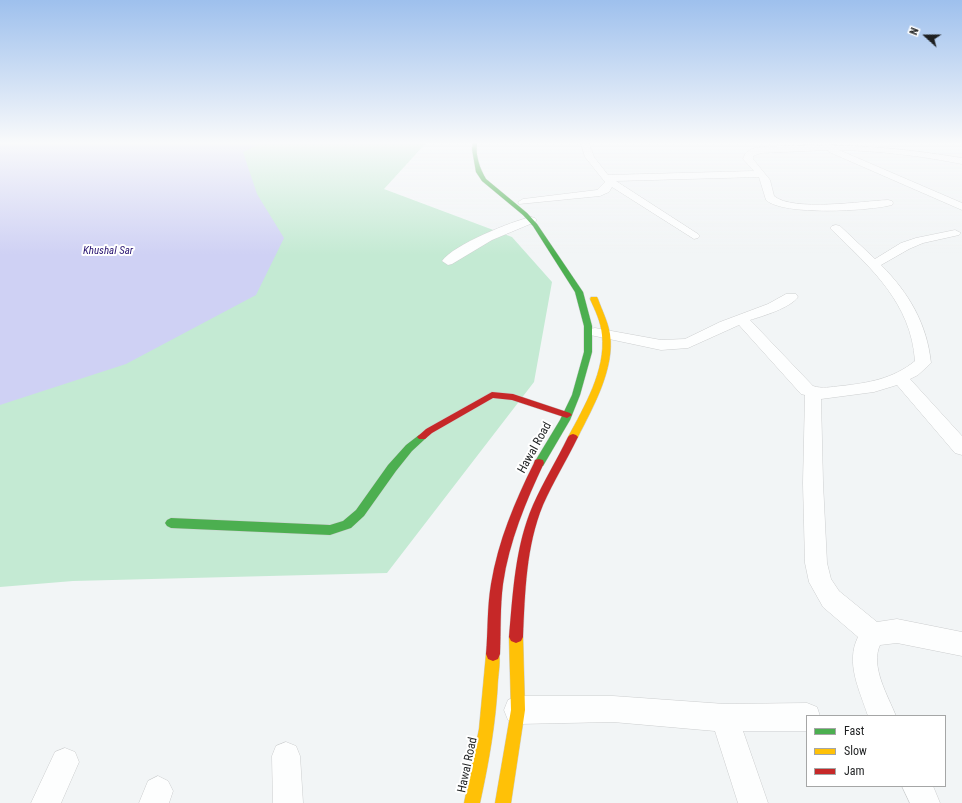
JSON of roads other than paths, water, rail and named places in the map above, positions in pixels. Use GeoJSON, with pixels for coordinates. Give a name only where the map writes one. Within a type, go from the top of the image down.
{"type":"FeatureCollection","features":[{"type":"Feature","properties":{"kind":"main road","name":"Hawal Road"},"geometry":{"type":"LineString","coordinates":[[472,803],[484,751],[491,702],[497,585],[503,555],[525,491],[576,395],[588,352],[588,331],[584,308],[579,292],[522,205],[493,188],[486,180]]}},
{"type":"Feature","properties":{"kind":"main road","name":"Hawal Road"},"geometry":{"type":"LineString","coordinates":[[498,180],[552,233]]}},
{"type":"Feature","properties":{"kind":"main road"},"geometry":{"type":"LineString","coordinates":[[503,803],[518,710],[516,639],[519,585],[527,543],[541,500],[593,398],[605,356],[606,335],[601,315],[575,269]]}},
{"type":"Feature","properties":{"kind":"main road"},"geometry":{"type":"LineString","coordinates":[[171,523],[330,530],[347,525],[360,513],[392,468],[409,448],[424,435],[492,395],[502,394],[566,415]]}},
{"type":"Feature","properties":{"kind":"street"},"geometry":{"type":"LineString","coordinates":[[522,205],[600,193],[605,190],[608,180]]}},
{"type":"Feature","properties":{"kind":"street"},"geometry":{"type":"LineString","coordinates":[[610,180],[694,236]]}},
{"type":"Feature","properties":{"kind":"street"},"geometry":{"type":"LineString","coordinates":[[765,180],[767,183],[767,194],[772,200],[784,204],[822,207],[888,203]]}},
{"type":"Feature","properties":{"kind":"street"},"geometry":{"type":"LineString","coordinates":[[901,180],[962,207]]}},
{"type":"Feature","properties":{"kind":"street"},"geometry":{"type":"LineString","coordinates":[[448,261],[490,235],[531,220]]}},
{"type":"Feature","properties":{"kind":"street"},"geometry":{"type":"LineString","coordinates":[[741,319],[807,390],[813,393],[819,394],[874,386],[901,379],[913,373],[923,363],[924,347],[916,323],[897,292],[875,264],[836,228]]}},
{"type":"Feature","properties":{"kind":"street"},"geometry":{"type":"LineString","coordinates":[[875,264],[905,246],[920,240],[955,233]]}},
{"type":"Feature","properties":{"kind":"street"},"geometry":{"type":"LineString","coordinates":[[588,331],[661,345],[688,343],[741,319],[773,307],[791,297]]}},
{"type":"Feature","properties":{"kind":"street"},"geometry":{"type":"LineString","coordinates":[[901,379],[962,448]]}},
{"type":"Feature","properties":{"kind":"street"},"geometry":{"type":"LineString","coordinates":[[813,393],[813,483],[816,563],[820,582],[831,599],[873,634],[898,631],[962,644]]}},
{"type":"Feature","properties":{"kind":"street"},"geometry":{"type":"LineString","coordinates":[[873,634],[865,650],[866,672],[882,715]]}},
{"type":"Feature","properties":{"kind":"street"},"geometry":{"type":"LineString","coordinates":[[518,710],[613,709],[725,718],[806,717]]}},
{"type":"Feature","properties":{"kind":"street"},"geometry":{"type":"LineString","coordinates":[[725,718],[753,803]]}},
{"type":"Feature","properties":{"kind":"street"},"geometry":{"type":"LineString","coordinates":[[286,756],[288,803]]}},
{"type":"Feature","properties":{"kind":"street"},"geometry":{"type":"LineString","coordinates":[[46,803],[65,762]]}},
{"type":"Feature","properties":{"kind":"street"},"geometry":{"type":"LineString","coordinates":[[917,787],[925,803]]}},
{"type":"Feature","properties":{"kind":"water","name":"Khushal Sar"},"geometry":{"type":"Polygon","coordinates":[[[0,180],[252,180],[257,194],[284,238],[256,295],[126,364],[0,405],[0,180]]]}}]}
